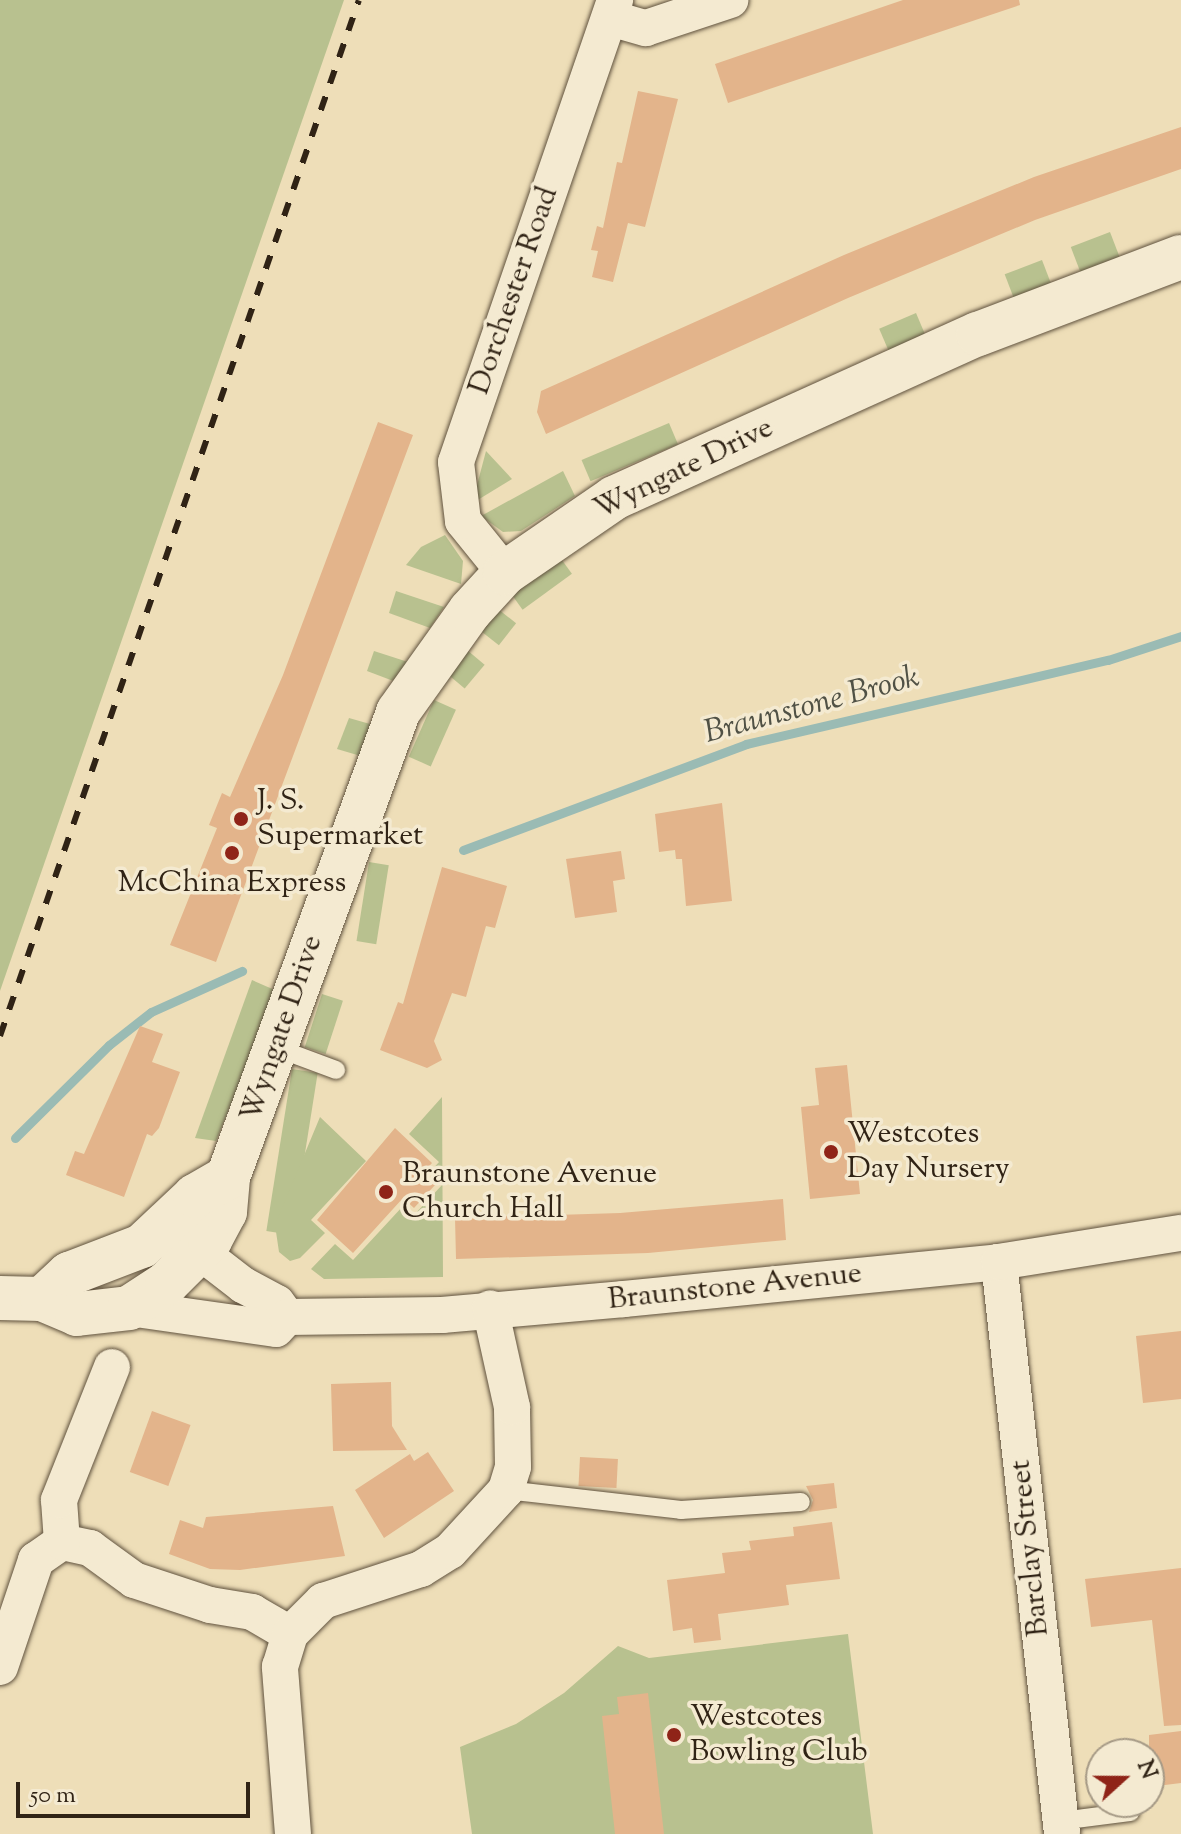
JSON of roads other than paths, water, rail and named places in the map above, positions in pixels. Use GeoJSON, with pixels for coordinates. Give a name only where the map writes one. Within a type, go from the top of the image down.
{"type":"FeatureCollection","features":[{"type":"Feature","properties":{"kind":"street"},"geometry":{"type":"LineString","coordinates":[[612,9],[646,28],[730,0]]}},
{"type":"Feature","properties":{"kind":"street","name":"Dorchester Road"},"geometry":{"type":"LineString","coordinates":[[505,573],[463,521],[456,462],[612,9]]}},
{"type":"Feature","properties":{"kind":"street","name":"Wyngate Drive"},"geometry":{"type":"LineString","coordinates":[[179,1249],[225,1212],[228,1177],[398,712],[470,611],[505,573],[614,498],[978,334],[1181,257]]}},
{"type":"Feature","properties":{"kind":"street","name":"Braunstone Avenue"},"geometry":{"type":"LineString","coordinates":[[21,1298],[77,1314],[129,1308],[219,1324],[276,1329],[287,1317],[442,1315],[490,1308],[999,1262],[1181,1233]]}},
{"type":"Feature","properties":{"kind":"street","name":"Braunstone Avenue"},"geometry":{"type":"LineString","coordinates":[[21,1298],[69,1274],[142,1246],[179,1249]]}},
{"type":"Feature","properties":{"kind":"street"},"geometry":{"type":"LineString","coordinates":[[129,1308],[179,1249]]}},
{"type":"Feature","properties":{"kind":"street"},"geometry":{"type":"LineString","coordinates":[[179,1249],[277,1303],[287,1317]]}},
{"type":"Feature","properties":{"kind":"street"},"geometry":{"type":"LineString","coordinates":[[179,1249],[193,1300],[219,1324]]}},
{"type":"Feature","properties":{"kind":"street","name":"Barclay Street"},"geometry":{"type":"LineString","coordinates":[[999,1262],[1062,1827]]}},
{"type":"Feature","properties":{"kind":"street"},"geometry":{"type":"LineString","coordinates":[[293,1834],[280,1667],[290,1634],[323,1601],[421,1569],[450,1551],[506,1490],[513,1467],[512,1407],[490,1308]]}},
{"type":"Feature","properties":{"kind":"street"},"geometry":{"type":"LineString","coordinates":[[62,1542],[59,1500],[112,1367]]}},
{"type":"Feature","properties":{"kind":"street"},"geometry":{"type":"LineString","coordinates":[[0,1667],[36,1560],[62,1542],[90,1548],[134,1580],[196,1601],[252,1612],[290,1634]]}},
{"type":"Feature","properties":{"kind":"lane"},"geometry":{"type":"LineString","coordinates":[[277,1048],[336,1070]]}},
{"type":"Feature","properties":{"kind":"lane"},"geometry":{"type":"LineString","coordinates":[[506,1490],[681,1510],[801,1502]]}},
{"type":"Feature","properties":{"kind":"lane"},"geometry":{"type":"LineString","coordinates":[[1062,1827],[1103,1818]]}},
{"type":"Feature","properties":{"kind":"waterway","name":"Braunstone Brook"},"geometry":{"type":"LineString","coordinates":[[463,850],[746,744],[1108,660],[1181,636]]}},
{"type":"Feature","properties":{"kind":"waterway","name":"Braunstone Brook"},"geometry":{"type":"LineString","coordinates":[[15,1138],[109,1045],[151,1012],[242,971]]}},
{"type":"Feature","properties":{"kind":"railway"},"geometry":{"type":"LineString","coordinates":[[0,1036],[359,0]]}},
{"type":"Feature","properties":{"kind":"place","name":"J. S. Supermarket"},"geometry":{"type":"Point","coordinates":[241,819]}},
{"type":"Feature","properties":{"kind":"place","name":"McChina Express"},"geometry":{"type":"Point","coordinates":[232,853]}},
{"type":"Feature","properties":{"kind":"place","name":"Westcotes Day Nursery"},"geometry":{"type":"Point","coordinates":[831,1152]}},
{"type":"Feature","properties":{"kind":"place","name":"Braunstone Avenue Church Hall"},"geometry":{"type":"Point","coordinates":[386,1192]}},
{"type":"Feature","properties":{"kind":"place","name":"Westcotes Bowling Club"},"geometry":{"type":"Point","coordinates":[674,1735]}}]}
